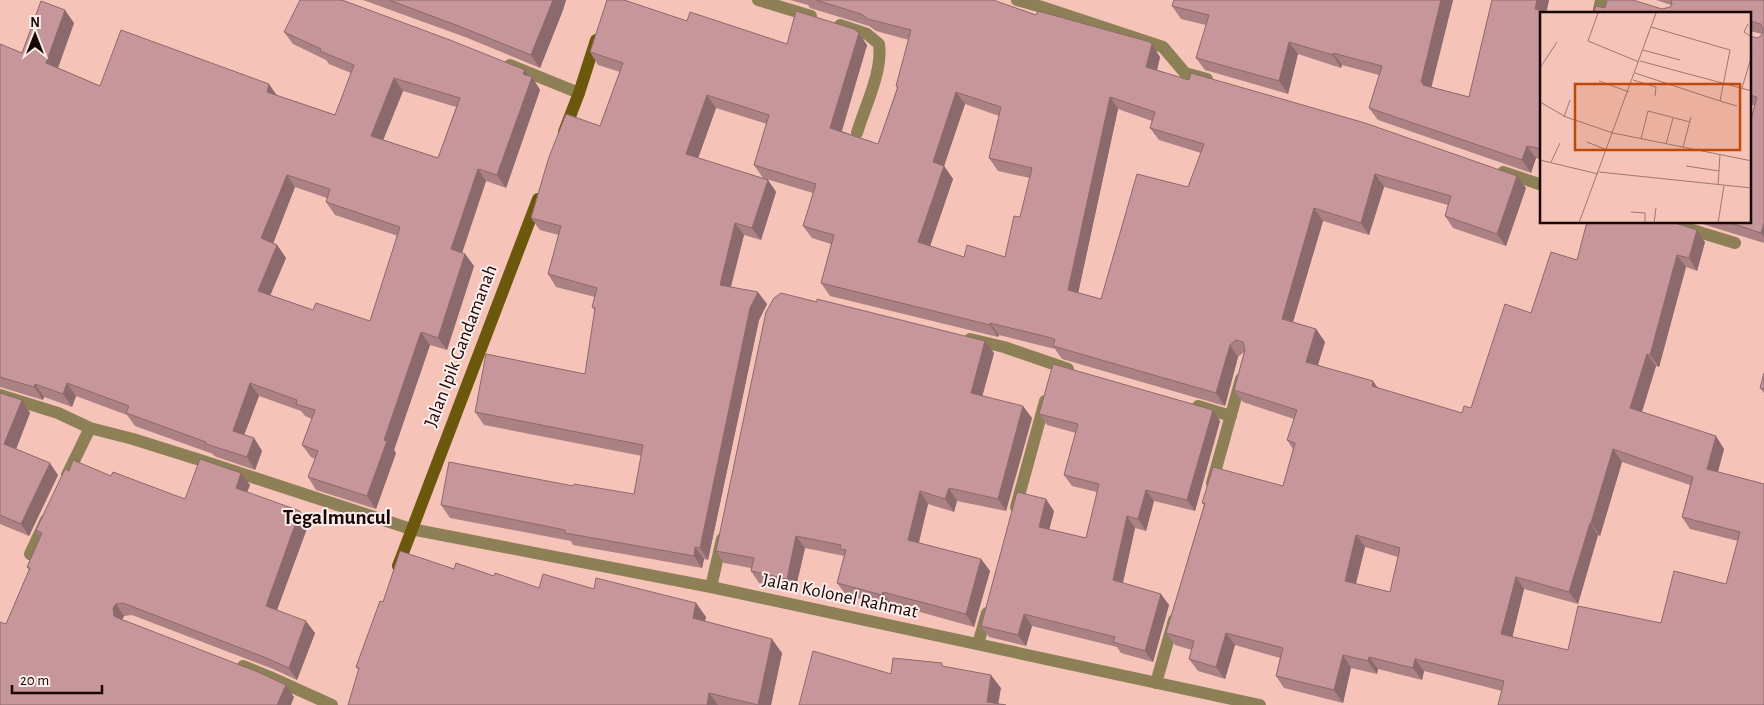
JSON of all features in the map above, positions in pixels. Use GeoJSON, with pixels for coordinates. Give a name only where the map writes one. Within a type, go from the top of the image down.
{"type":"FeatureCollection","features":[{"type":"Feature","properties":{"kind":"street"},"geometry":{"type":"LineString","coordinates":[[758,0],[867,34],[879,44],[880,55],[876,73],[856,133]]}},
{"type":"Feature","properties":{"kind":"street"},"geometry":{"type":"LineString","coordinates":[[1017,0],[1163,47],[1185,73],[1222,83]]}},
{"type":"Feature","properties":{"kind":"street"},"geometry":{"type":"LineString","coordinates":[[562,139],[600,28]]}},
{"type":"Feature","properties":{"kind":"street"},"geometry":{"type":"LineString","coordinates":[[498,60],[579,93]]}},
{"type":"Feature","properties":{"kind":"street"},"geometry":{"type":"LineString","coordinates":[[1488,166],[1540,184]]}},
{"type":"Feature","properties":{"kind":"street","name":"Jalan Ipik Gandamanah"},"geometry":{"type":"LineString","coordinates":[[394,575],[544,186]]}},
{"type":"Feature","properties":{"kind":"street"},"geometry":{"type":"LineString","coordinates":[[1673,224],[1735,243]]}},
{"type":"Feature","properties":{"kind":"street"},"geometry":{"type":"LineString","coordinates":[[958,336],[1004,347],[1054,369],[1083,373]]}},
{"type":"Feature","properties":{"kind":"street"},"geometry":{"type":"LineString","coordinates":[[1210,492],[1244,370]]}},
{"type":"Feature","properties":{"kind":"street"},"geometry":{"type":"LineString","coordinates":[[1011,523],[1048,393]]}},
{"type":"Feature","properties":{"kind":"street","name":"Jalan Kolonel Rahmat"},"geometry":{"type":"LineString","coordinates":[[0,395],[58,413],[90,428],[134,439],[411,529],[711,588],[1260,705]]}},
{"type":"Feature","properties":{"kind":"street"},"geometry":{"type":"LineString","coordinates":[[1185,402],[1231,416]]}},
{"type":"Feature","properties":{"kind":"street"},"geometry":{"type":"LineString","coordinates":[[60,491],[90,428]]}},
{"type":"Feature","properties":{"kind":"street"},"geometry":{"type":"LineString","coordinates":[[30,554],[51,509]]}},
{"type":"Feature","properties":{"kind":"street"},"geometry":{"type":"LineString","coordinates":[[711,588],[723,531]]}},
{"type":"Feature","properties":{"kind":"street"},"geometry":{"type":"LineString","coordinates":[[978,644],[991,598]]}},
{"type":"Feature","properties":{"kind":"street"},"geometry":{"type":"LineString","coordinates":[[1156,683],[1178,606]]}},
{"type":"Feature","properties":{"kind":"street"},"geometry":{"type":"LineString","coordinates":[[235,664],[270,677],[332,705]]}},
{"type":"Feature","properties":{"kind":"building"},"geometry":{"type":"Polygon","coordinates":[[[300,0],[342,0],[525,70],[523,74],[532,77],[497,175],[478,169],[451,249],[465,254],[438,338],[421,332],[384,440],[387,441],[367,496],[308,477],[318,451],[302,445],[315,410],[296,404],[297,400],[250,383],[233,431],[254,438],[247,457],[206,444],[206,442],[126,413],[129,406],[67,383],[63,394],[35,384],[34,387],[0,377],[0,44],[22,53],[41,1],[65,10],[46,63],[100,86],[121,30],[269,84],[267,92],[335,115],[354,65],[320,51],[321,49],[284,32],[300,0]],[[394,78],[371,136],[438,158],[460,98],[394,78]],[[287,175],[261,238],[277,245],[258,291],[313,310],[316,303],[370,321],[400,227],[326,202],[330,189],[287,175]]]}},
{"type":"Feature","properties":{"kind":"building"},"geometry":{"type":"Polygon","coordinates":[[[389,0],[553,0],[531,55],[389,0]]]}},
{"type":"Feature","properties":{"kind":"building"},"geometry":{"type":"Polygon","coordinates":[[[607,0],[624,0],[687,21],[690,12],[787,44],[796,11],[854,29],[859,33],[830,128],[878,144],[898,87],[896,86],[911,30],[868,19],[861,14],[816,0],[993,0],[1036,15],[1038,11],[1150,42],[1152,44],[1146,67],[1189,80],[1191,73],[1365,123],[1517,176],[1497,234],[1445,216],[1451,196],[1375,174],[1361,223],[1314,208],[1282,319],[1316,329],[1306,362],[1373,381],[1372,386],[1462,413],[1464,406],[1471,408],[1505,304],[1531,313],[1551,252],[1577,260],[1586,224],[1678,224],[1697,230],[1689,258],[1677,255],[1650,355],[1647,354],[1630,408],[1716,436],[1707,469],[1764,484],[1764,705],[1498,705],[1504,681],[1415,659],[1413,668],[1369,657],[1368,661],[1343,655],[1334,690],[1276,676],[1283,648],[1226,633],[1216,667],[1189,659],[1194,641],[1166,633],[1205,503],[1202,503],[1213,467],[1283,486],[1295,443],[1287,440],[1297,410],[1234,390],[1245,350],[1243,342],[1236,340],[1230,345],[1216,393],[1053,346],[1055,340],[1052,338],[990,323],[990,325],[821,283],[834,235],[803,226],[816,184],[754,165],[769,115],[707,95],[686,154],[768,180],[752,228],[735,223],[720,285],[758,292],[750,308],[700,548],[695,547],[694,556],[565,533],[565,530],[441,505],[449,462],[573,486],[574,484],[634,494],[643,445],[475,412],[486,354],[585,374],[595,308],[592,307],[597,288],[548,274],[561,226],[531,218],[549,157],[566,114],[600,126],[623,63],[590,52],[607,0]],[[956,92],[933,162],[944,166],[918,242],[964,257],[967,245],[1005,257],[1014,216],[1020,217],[1032,168],[989,158],[1001,107],[956,92]],[[1110,97],[1068,290],[1101,299],[1137,174],[1188,187],[1204,144],[1150,128],[1155,112],[1110,97]],[[1613,449],[1569,592],[1516,577],[1501,634],[1568,650],[1578,606],[1661,623],[1674,571],[1726,584],[1740,532],[1682,517],[1693,477],[1613,449]],[[1356,535],[1345,581],[1390,592],[1400,548],[1356,535]]]}},
{"type":"Feature","properties":{"kind":"building"},"geometry":{"type":"Polygon","coordinates":[[[1174,0],[1441,0],[1421,82],[1423,85],[1469,97],[1492,0],[1537,0],[1535,9],[1546,12],[1540,12],[1540,149],[1527,146],[1522,160],[1369,108],[1382,66],[1333,53],[1333,55],[1289,42],[1279,81],[1196,58],[1209,15],[1172,6],[1174,0]]]}},
{"type":"Feature","properties":{"kind":"building"},"geometry":{"type":"Polygon","coordinates":[[[1607,0],[1633,0],[1662,9],[1670,7],[1672,4],[1671,0],[1764,0],[1764,223],[1761,233],[1734,224],[1752,224],[1752,116],[1757,97],[1752,96],[1752,37],[1757,38],[1761,36],[1763,31],[1761,24],[1752,22],[1752,12],[1594,12],[1596,6],[1605,8],[1607,0]]]}},
{"type":"Feature","properties":{"kind":"building"},"geometry":{"type":"Polygon","coordinates":[[[781,293],[817,302],[817,299],[985,341],[971,393],[1023,406],[998,499],[949,488],[945,499],[920,491],[908,540],[981,559],[966,614],[883,592],[882,595],[837,583],[846,550],[840,549],[841,545],[796,536],[787,579],[751,571],[754,558],[716,551],[766,312],[774,298],[781,293]]]}},
{"type":"Feature","properties":{"kind":"building"},"geometry":{"type":"Polygon","coordinates":[[[1053,364],[1213,410],[1187,500],[1146,490],[1138,519],[1127,516],[1113,580],[1161,594],[1145,651],[1113,642],[1115,637],[1024,614],[1018,635],[981,626],[1017,492],[1046,499],[1039,527],[1086,538],[1099,484],[1064,475],[1078,424],[1039,414],[1053,364]]]}},
{"type":"Feature","properties":{"kind":"building"},"geometry":{"type":"Polygon","coordinates":[[[1764,373],[1764,389],[1760,388],[1764,373]]]}},
{"type":"Feature","properties":{"kind":"building"},"geometry":{"type":"Polygon","coordinates":[[[0,393],[22,400],[4,444],[50,463],[21,524],[0,515],[0,393]]]}},
{"type":"Feature","properties":{"kind":"building"},"geometry":{"type":"Polygon","coordinates":[[[200,459],[241,473],[236,488],[300,511],[266,606],[306,621],[289,668],[123,603],[116,604],[113,608],[114,616],[258,672],[286,685],[277,705],[0,705],[0,622],[6,624],[30,568],[27,567],[42,533],[36,530],[65,469],[69,471],[73,460],[111,476],[113,472],[185,499],[200,459]]]}},
{"type":"Feature","properties":{"kind":"building"},"geometry":{"type":"Polygon","coordinates":[[[400,551],[454,569],[456,563],[494,576],[495,573],[539,588],[543,574],[594,589],[596,578],[696,603],[693,618],[772,639],[758,705],[709,693],[707,705],[348,705],[359,668],[356,667],[380,601],[383,602],[400,551]]]}},
{"type":"Feature","properties":{"kind":"building"},"geometry":{"type":"Polygon","coordinates":[[[813,651],[891,674],[893,658],[942,663],[942,666],[991,675],[987,702],[1006,705],[799,705],[813,651]]]}},
{"type":"Feature","properties":{"kind":"district","name":"Tegalmuncul"},"geometry":{"type":"Point","coordinates":[337,517]}}]}
